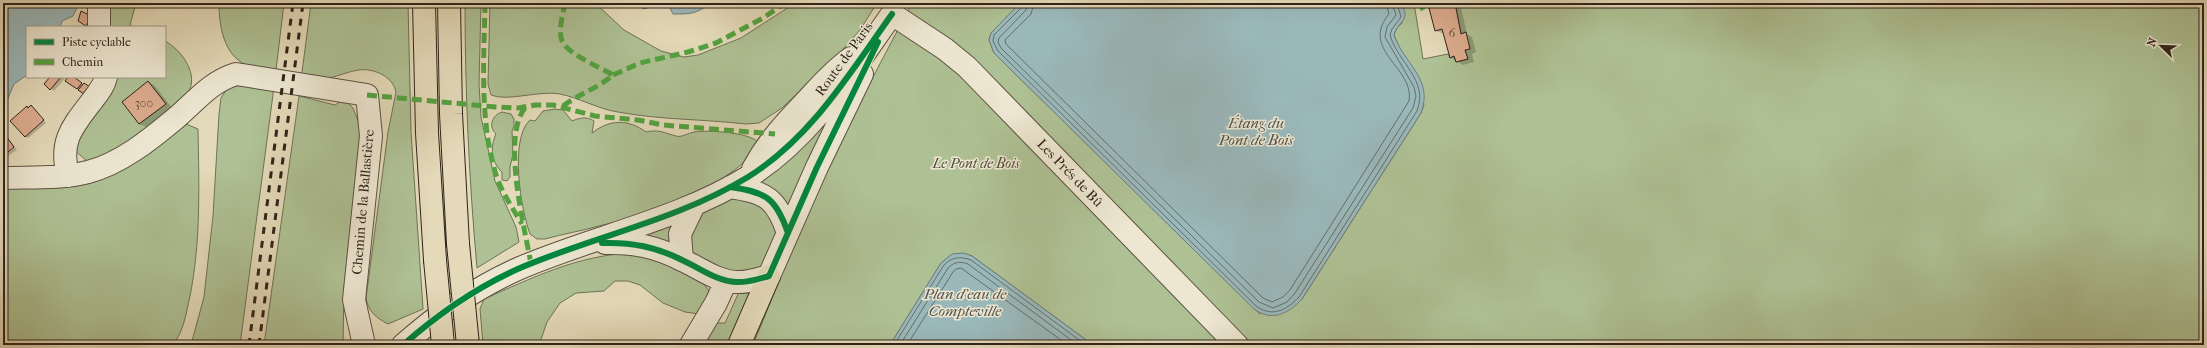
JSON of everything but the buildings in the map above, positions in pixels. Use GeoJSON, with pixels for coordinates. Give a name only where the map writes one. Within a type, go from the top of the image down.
{"type":"FeatureCollection","features":[{"type":"Feature","properties":{"kind":"highway"},"geometry":{"type":"LineString","coordinates":[[424,3],[426,127],[435,260],[443,345]]}},
{"type":"Feature","properties":{"kind":"highway"},"geometry":{"type":"LineString","coordinates":[[449,3],[451,114],[458,244],[468,345]]}},
{"type":"Feature","properties":{"kind":"highway"},"geometry":{"type":"LineString","coordinates":[[739,345],[769,276]]}},
{"type":"Feature","properties":{"kind":"street"},"geometry":{"type":"LineString","coordinates":[[99,3],[99,26]]}},
{"type":"Feature","properties":{"kind":"street","name":"Route de Paris"},"geometry":{"type":"LineString","coordinates":[[404,345],[447,310],[500,278],[531,264],[593,243],[694,205],[749,176],[782,152],[809,126],[895,8]]}},
{"type":"Feature","properties":{"kind":"street","name":"Route de Paris"},"geometry":{"type":"LineString","coordinates":[[769,276],[817,167],[895,8]]}},
{"type":"Feature","properties":{"kind":"street","name":"Les Prés de Bû"},"geometry":{"type":"LineString","coordinates":[[895,8],[934,42],[967,67],[1237,345]]}},
{"type":"Feature","properties":{"kind":"street","name":"Chemin de la Ballastière"},"geometry":{"type":"LineString","coordinates":[[3,178],[68,176],[90,172],[114,161],[148,140],[176,117],[203,91],[219,81],[236,74],[367,95],[371,136],[354,300],[364,345]]}},
{"type":"Feature","properties":{"kind":"street"},"geometry":{"type":"LineString","coordinates":[[68,176],[65,161],[67,138],[73,125],[102,89],[106,78]]}},
{"type":"Feature","properties":{"kind":"street"},"geometry":{"type":"LineString","coordinates":[[730,187],[750,190],[769,198],[781,214],[788,233]]}},
{"type":"Feature","properties":{"kind":"street"},"geometry":{"type":"LineString","coordinates":[[682,260],[680,234],[694,205]]}},
{"type":"Feature","properties":{"kind":"street"},"geometry":{"type":"LineString","coordinates":[[593,243],[640,244],[682,260],[726,281],[743,282],[769,276]]}},
{"type":"Feature","properties":{"kind":"street"},"geometry":{"type":"LineString","coordinates":[[691,345],[716,303],[726,281]]}},
{"type":"Feature","properties":{"kind":"green space"},"geometry":{"type":"Polygon","coordinates":[[[103,3],[136,3],[130,25],[132,26],[105,26],[103,3]]]}},
{"type":"Feature","properties":{"kind":"green space"},"geometry":{"type":"Polygon","coordinates":[[[219,3],[284,3],[276,70],[246,65],[232,54],[227,46],[221,29],[219,3]]]}},
{"type":"Feature","properties":{"kind":"green space"},"geometry":{"type":"Polygon","coordinates":[[[311,3],[408,3],[411,132],[423,309],[388,324],[373,314],[366,298],[388,132],[396,92],[394,86],[387,77],[370,70],[355,71],[322,79],[301,80],[311,3]]]}},
{"type":"Feature","properties":{"kind":"green space"},"geometry":{"type":"Polygon","coordinates":[[[465,3],[481,3],[479,84],[481,117],[495,181],[516,227],[519,242],[477,268],[468,135],[465,3]]]}},
{"type":"Feature","properties":{"kind":"green space"},"geometry":{"type":"Polygon","coordinates":[[[490,3],[595,3],[624,30],[661,51],[684,57],[698,55],[741,38],[795,3],[877,3],[860,30],[837,56],[782,108],[759,123],[746,124],[634,115],[611,111],[575,98],[552,93],[515,97],[498,97],[491,95],[488,84],[490,3]]]}},
{"type":"Feature","properties":{"kind":"green space","name":"Le Pont de Bois"},"geometry":{"type":"Polygon","coordinates":[[[912,3],[1021,3],[991,33],[989,40],[994,53],[1260,314],[1302,299],[1421,113],[1424,105],[1394,35],[1397,28],[1402,23],[1403,7],[1400,3],[1414,3],[1423,59],[1448,54],[1450,58],[1454,56],[1456,62],[1468,59],[1465,50],[1470,49],[1465,32],[1461,34],[1455,3],[2204,3],[2204,345],[1093,345],[972,256],[955,254],[941,263],[890,345],[753,345],[825,168],[912,3]]]}},
{"type":"Feature","properties":{"kind":"green space"},"geometry":{"type":"Polygon","coordinates":[[[166,42],[176,49],[186,61],[192,82],[186,95],[177,104],[153,126],[127,146],[109,157],[88,162],[73,149],[110,78],[166,78],[166,42]]]}},
{"type":"Feature","properties":{"kind":"green space"},"geometry":{"type":"Polygon","coordinates":[[[230,84],[274,87],[240,345],[191,345],[204,297],[213,216],[221,98],[230,84]]]}},
{"type":"Feature","properties":{"kind":"green space"},"geometry":{"type":"Polygon","coordinates":[[[299,96],[335,105],[344,99],[353,108],[361,128],[344,288],[343,345],[264,345],[299,96]]]}},
{"type":"Feature","properties":{"kind":"green space"},"geometry":{"type":"Polygon","coordinates":[[[834,105],[790,213],[754,183],[834,105]]]}},
{"type":"Feature","properties":{"kind":"green space"},"geometry":{"type":"Polygon","coordinates":[[[555,109],[563,110],[572,121],[589,118],[594,121],[592,133],[606,125],[619,122],[632,125],[646,132],[658,131],[682,136],[700,131],[728,132],[746,136],[758,142],[749,156],[735,170],[718,181],[678,201],[617,222],[545,239],[537,239],[530,234],[523,209],[518,158],[520,142],[524,129],[530,120],[535,121],[543,111],[555,109]]]}},
{"type":"Feature","properties":{"kind":"green space"},"geometry":{"type":"Polygon","coordinates":[[[502,112],[511,114],[514,119],[512,131],[513,154],[510,167],[510,177],[507,181],[502,180],[502,172],[496,164],[492,149],[496,134],[492,128],[492,122],[496,116],[502,112]]]}},
{"type":"Feature","properties":{"kind":"green space"},"geometry":{"type":"Polygon","coordinates":[[[186,124],[198,129],[198,234],[194,275],[190,296],[182,328],[173,345],[3,345],[3,184],[36,184],[186,124]]]}},
{"type":"Feature","properties":{"kind":"green space"},"geometry":{"type":"Polygon","coordinates":[[[729,197],[761,201],[779,235],[763,269],[736,276],[693,258],[689,230],[699,213],[729,197]]]}},
{"type":"Feature","properties":{"kind":"green space"},"geometry":{"type":"Polygon","coordinates":[[[680,216],[672,243],[638,238],[680,216]]]}},
{"type":"Feature","properties":{"kind":"green space"},"geometry":{"type":"Polygon","coordinates":[[[632,253],[688,273],[706,286],[710,294],[699,314],[685,312],[663,303],[640,285],[628,281],[615,281],[604,291],[576,293],[560,303],[547,322],[539,345],[483,345],[480,309],[484,299],[538,276],[574,263],[593,258],[632,253]]]}},
{"type":"Feature","properties":{"kind":"green space"},"geometry":{"type":"Polygon","coordinates":[[[751,290],[733,345],[698,345],[717,323],[725,323],[739,292],[751,290]]]}},
{"type":"Feature","properties":{"kind":"water"},"geometry":{"type":"Polygon","coordinates":[[[3,3],[79,3],[73,16],[62,21],[60,26],[26,26],[26,76],[14,84],[3,110],[3,3]]]}},
{"type":"Feature","properties":{"kind":"water"},"geometry":{"type":"Polygon","coordinates":[[[637,3],[711,3],[693,13],[673,14],[669,6],[662,4],[643,9],[643,6],[635,5],[637,3]]]}},
{"type":"Feature","properties":{"kind":"water","name":"Étang du Pont de Bois"},"geometry":{"type":"Polygon","coordinates":[[[1020,3],[1400,3],[1404,9],[1405,17],[1394,35],[1404,55],[1421,81],[1424,91],[1424,101],[1421,113],[1302,299],[1291,309],[1285,312],[1273,316],[1267,315],[1254,309],[994,53],[989,40],[991,33],[1020,3]]]}},
{"type":"Feature","properties":{"kind":"water","name":"Plan d'eau de Compteville"},"geometry":{"type":"Polygon","coordinates":[[[964,253],[972,256],[1093,345],[890,345],[941,263],[952,254],[964,253]]]}},
{"type":"Feature","properties":{"kind":"railway"},"geometry":{"type":"LineString","coordinates":[[249,345],[293,3]]}},
{"type":"Feature","properties":{"kind":"railway"},"geometry":{"type":"LineString","coordinates":[[259,345],[303,3]]}},
{"type":"Feature","properties":{"kind":"marked path"},"geometry":{"type":"LineString","coordinates":[[485,3],[484,91],[487,135],[491,157],[499,184],[522,224]]}},
{"type":"Feature","properties":{"kind":"marked path"},"geometry":{"type":"LineString","coordinates":[[563,106],[601,84],[613,75],[578,56],[563,43],[560,29],[565,3]]}},
{"type":"Feature","properties":{"kind":"marked path"},"geometry":{"type":"LineString","coordinates":[[613,75],[640,63],[688,52],[716,43],[763,18],[785,3]]}},
{"type":"Feature","properties":{"kind":"marked path"},"geometry":{"type":"LineString","coordinates":[[1420,3],[1423,10]]}},
{"type":"Feature","properties":{"kind":"marked path"},"geometry":{"type":"LineString","coordinates":[[367,95],[496,107],[518,108],[535,105],[553,105],[595,116],[638,120],[663,125],[775,134]]}},
{"type":"Feature","properties":{"kind":"marked path"},"geometry":{"type":"LineString","coordinates":[[525,108],[518,122],[515,140],[515,161],[520,207],[531,264]]}},
{"type":"Feature","properties":{"kind":"cycle path"},"geometry":{"type":"LineString","coordinates":[[403,345],[458,302],[504,275],[577,246],[636,227],[693,205],[748,177],[771,161],[810,124],[845,81],[892,14]]}},
{"type":"Feature","properties":{"kind":"cycle path"},"geometry":{"type":"LineString","coordinates":[[602,243],[624,243],[644,246],[672,255],[715,277],[729,281],[744,282],[769,276],[817,167],[878,42]]}},
{"type":"Feature","properties":{"kind":"cycle path"},"geometry":{"type":"LineString","coordinates":[[730,187],[753,191],[768,199],[774,204],[779,212],[788,233]]}}]}
